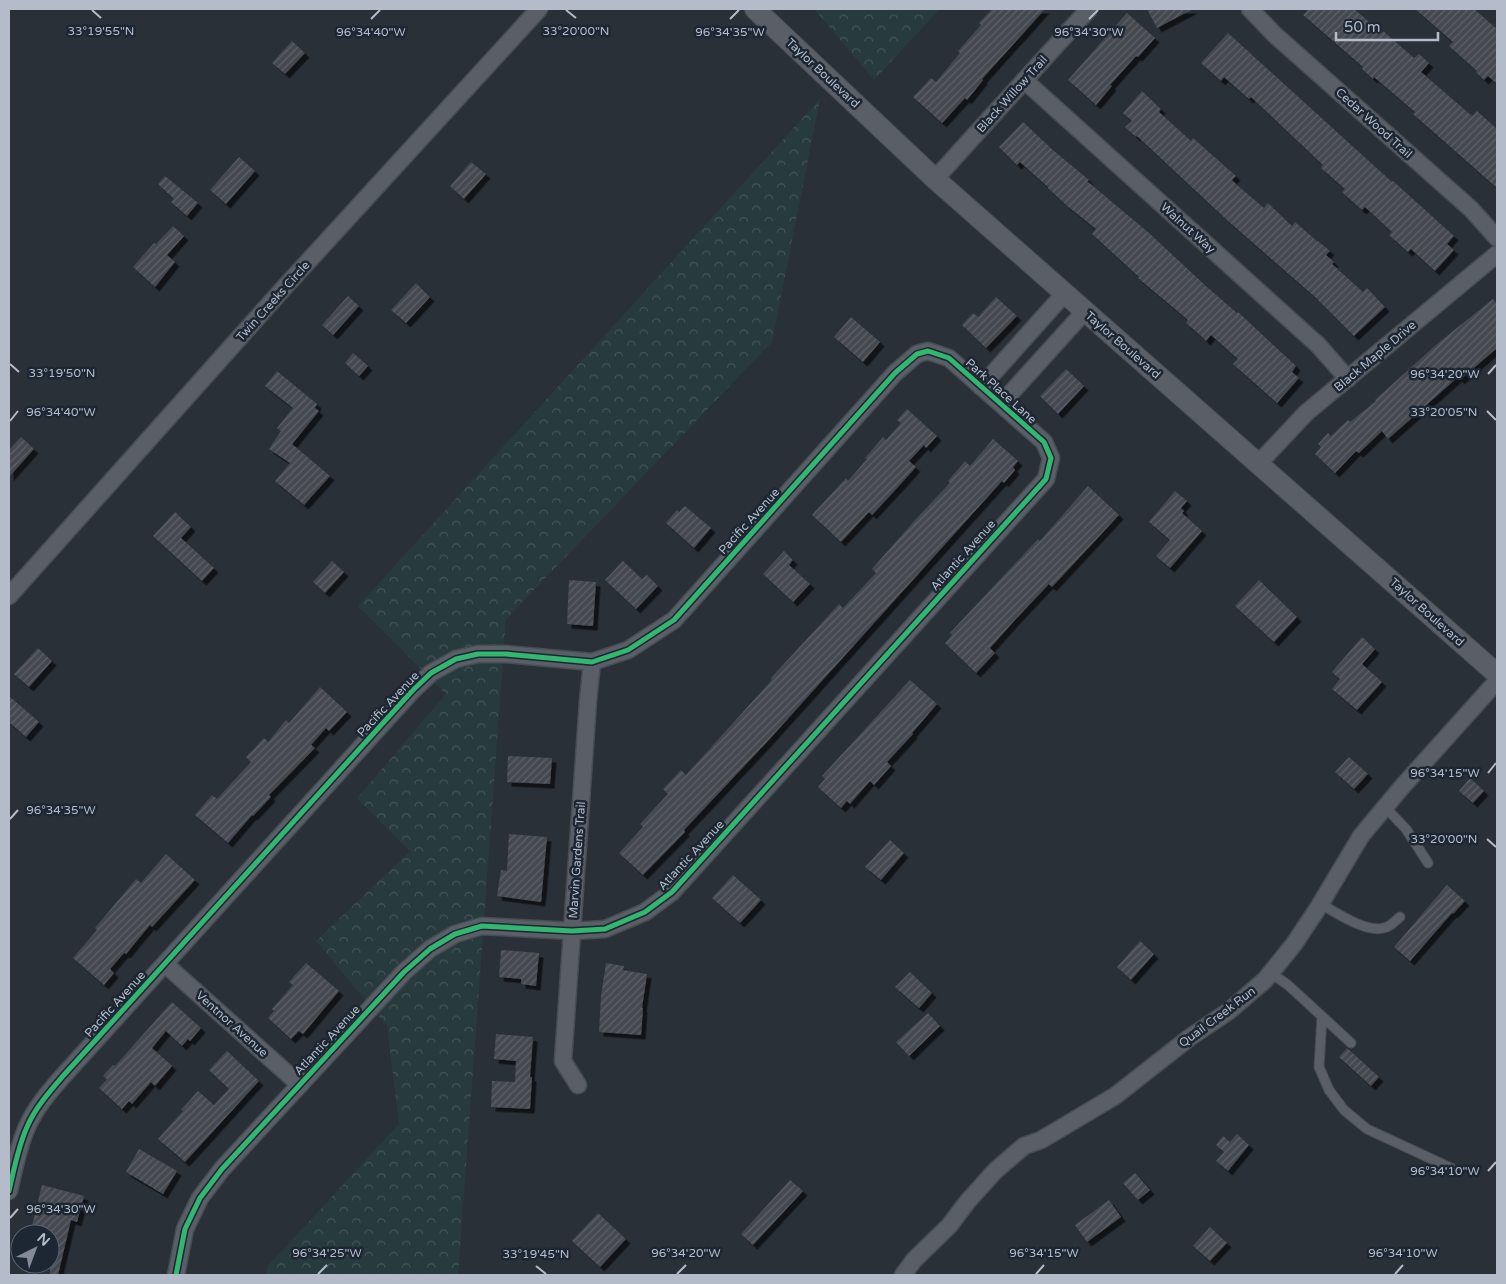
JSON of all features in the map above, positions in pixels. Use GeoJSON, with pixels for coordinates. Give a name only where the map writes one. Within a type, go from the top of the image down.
{"type":"FeatureCollection","features":[{"type":"Feature","properties":{"kind":"street","name":"Twin Creeks Circle"},"geometry":{"type":"LineString","coordinates":[[9,596],[276,297],[539,9]]}},
{"type":"Feature","properties":{"kind":"street","name":"Taylor Boulevard"},"geometry":{"type":"LineString","coordinates":[[755,9],[935,179],[1497,674]]}},
{"type":"Feature","properties":{"kind":"street","name":"Black Willow Trail"},"geometry":{"type":"LineString","coordinates":[[935,179],[1089,9]]}},
{"type":"Feature","properties":{"kind":"street","name":"Cedar Wood Trail"},"geometry":{"type":"LineString","coordinates":[[1250,9],[1274,34],[1471,209],[1497,238]]}},
{"type":"Feature","properties":{"kind":"street","name":"Walnut Way"},"geometry":{"type":"LineString","coordinates":[[1024,80],[1318,345],[1348,379]]}},
{"type":"Feature","properties":{"kind":"street","name":"Black Maple Drive"},"geometry":{"type":"LineString","coordinates":[[1258,463],[1306,413],[1497,254]]}},
{"type":"Feature","properties":{"kind":"street"},"geometry":{"type":"LineString","coordinates":[[981,387],[1065,294]]}},
{"type":"Feature","properties":{"kind":"street"},"geometry":{"type":"LineString","coordinates":[[1001,404],[1085,311]]}},
{"type":"Feature","properties":{"kind":"street","name":"Park Place Lane"},"geometry":{"type":"LineString","coordinates":[[928,351],[949,358],[1044,442],[1051,458]]}},
{"type":"Feature","properties":{"kind":"street","name":"Pacific Avenue"},"geometry":{"type":"LineString","coordinates":[[9,1191],[16,1157],[28,1126],[43,1100],[412,691],[431,673],[456,659],[478,654],[506,654],[592,662],[628,650],[674,620],[895,373],[917,354],[928,351]]}},
{"type":"Feature","properties":{"kind":"street","name":"Atlantic Avenue"},"geometry":{"type":"LineString","coordinates":[[176,1275],[186,1229],[200,1198],[222,1169],[404,972],[430,949],[455,934],[482,926],[572,931],[605,929],[645,912],[672,892],[1046,479],[1051,458]]}},
{"type":"Feature","properties":{"kind":"street","name":"Marvin Gardens Trail"},"geometry":{"type":"LineString","coordinates":[[578,1085],[563,1061],[592,662]]}},
{"type":"Feature","properties":{"kind":"street","name":"Quail Creek Run"},"geometry":{"type":"LineString","coordinates":[[903,1275],[914,1260],[949,1226],[995,1171],[1024,1146],[1041,1140],[1115,1096],[1189,1038],[1229,1011],[1259,986],[1294,944],[1321,904],[1361,836],[1497,681]]}},
{"type":"Feature","properties":{"kind":"street","name":"Ventnor Avenue"},"geometry":{"type":"LineString","coordinates":[[164,964],[300,1085]]}},
{"type":"Feature","properties":{"kind":"lane"},"geometry":{"type":"LineString","coordinates":[[1385,807],[1406,829],[1428,863]]}},
{"type":"Feature","properties":{"kind":"lane"},"geometry":{"type":"LineString","coordinates":[[1321,904],[1348,920],[1376,928],[1385,928],[1400,917]]}},
{"type":"Feature","properties":{"kind":"lane"},"geometry":{"type":"LineString","coordinates":[[1271,973],[1288,985],[1351,1043]]}},
{"type":"Feature","properties":{"kind":"lane"},"geometry":{"type":"LineString","coordinates":[[1322,1016],[1319,1067],[1329,1090],[1344,1110],[1367,1129],[1451,1168]]}},
{"type":"Feature","properties":{"kind":"green space"},"geometry":{"type":"Polygon","coordinates":[[[814,9],[940,9],[874,80],[814,9]]]}},
{"type":"Feature","properties":{"kind":"green space"},"geometry":{"type":"Polygon","coordinates":[[[820,99],[772,342],[506,619],[458,1275],[266,1275],[268,1266],[399,1124],[387,1026],[316,941],[410,851],[357,798],[446,694],[358,606],[820,99]]]}},
{"type":"Feature","properties":{"kind":"building"},"geometry":{"type":"Polygon","coordinates":[[[992,9],[1045,9],[982,79],[967,100],[965,98],[942,123],[913,97],[931,78],[936,82],[960,53],[958,51],[981,25],[979,23],[992,9]]]}},
{"type":"Feature","properties":{"kind":"building"},"geometry":{"type":"Polygon","coordinates":[[[1147,9],[1193,9],[1157,28],[1147,9]]]}},
{"type":"Feature","properties":{"kind":"building"},"geometry":{"type":"Polygon","coordinates":[[[1309,9],[1354,9],[1414,58],[1419,54],[1429,63],[1421,72],[1472,116],[1477,111],[1497,129],[1497,188],[1413,114],[1415,112],[1374,77],[1373,79],[1362,69],[1363,67],[1303,15],[1309,9]]]}},
{"type":"Feature","properties":{"kind":"building"},"geometry":{"type":"Polygon","coordinates":[[[1415,9],[1474,9],[1497,29],[1497,84],[1488,76],[1484,80],[1477,71],[1449,46],[1453,42],[1415,9]]]}},
{"type":"Feature","properties":{"kind":"building"},"geometry":{"type":"Polygon","coordinates":[[[1127,13],[1155,38],[1110,85],[1112,86],[1096,105],[1068,80],[1127,13]]]}},
{"type":"Feature","properties":{"kind":"building"},"geometry":{"type":"Polygon","coordinates":[[[1228,33],[1454,236],[1447,244],[1454,250],[1435,271],[1411,249],[1408,252],[1389,235],[1392,232],[1365,207],[1362,210],[1342,192],[1345,189],[1321,168],[1323,165],[1251,97],[1249,99],[1224,77],[1221,81],[1201,63],[1228,33]]]}},
{"type":"Feature","properties":{"kind":"building"},"geometry":{"type":"Polygon","coordinates":[[[292,41],[305,53],[285,74],[272,63],[292,41]]]}},
{"type":"Feature","properties":{"kind":"building"},"geometry":{"type":"Polygon","coordinates":[[[1142,91],[1161,109],[1159,112],[1191,141],[1193,138],[1236,176],[1232,180],[1237,185],[1264,208],[1268,203],[1292,226],[1295,222],[1330,251],[1326,255],[1334,262],[1332,264],[1363,292],[1367,288],[1385,307],[1354,336],[1315,297],[1125,127],[1132,121],[1123,113],[1142,91]]]}},
{"type":"Feature","properties":{"kind":"building"},"geometry":{"type":"Polygon","coordinates":[[[1023,122],[1089,180],[1087,181],[1238,312],[1296,366],[1292,372],[1299,378],[1277,403],[1233,364],[1238,359],[1211,335],[1206,341],[1186,323],[1188,320],[1138,278],[1092,234],[1096,229],[1066,205],[1020,162],[1017,165],[999,147],[1023,122]]]}},
{"type":"Feature","properties":{"kind":"building"},"geometry":{"type":"Polygon","coordinates":[[[239,157],[255,171],[226,204],[210,190],[239,157]]]}},
{"type":"Feature","properties":{"kind":"building"},"geometry":{"type":"Polygon","coordinates":[[[471,162],[486,174],[464,199],[450,186],[471,162]]]}},
{"type":"Feature","properties":{"kind":"building"},"geometry":{"type":"Polygon","coordinates":[[[165,176],[198,203],[187,216],[171,202],[174,199],[158,184],[165,176]]]}},
{"type":"Feature","properties":{"kind":"building"},"geometry":{"type":"Polygon","coordinates":[[[173,226],[184,236],[167,255],[175,262],[155,287],[133,267],[154,243],[156,244],[173,226]]]}},
{"type":"Feature","properties":{"kind":"building"},"geometry":{"type":"Polygon","coordinates":[[[416,283],[430,297],[406,323],[391,310],[416,283]]]}},
{"type":"Feature","properties":{"kind":"building"},"geometry":{"type":"Polygon","coordinates":[[[348,296],[359,306],[333,335],[322,325],[348,296]]]}},
{"type":"Feature","properties":{"kind":"building"},"geometry":{"type":"Polygon","coordinates":[[[996,297],[1017,316],[986,348],[962,325],[973,313],[978,317],[996,297]]]}},
{"type":"Feature","properties":{"kind":"building"},"geometry":{"type":"Polygon","coordinates":[[[1493,299],[1497,304],[1497,348],[1460,380],[1458,377],[1388,439],[1382,431],[1359,453],[1356,451],[1335,473],[1315,454],[1321,447],[1318,444],[1328,433],[1331,436],[1348,420],[1350,422],[1376,401],[1437,344],[1493,299]]]}},
{"type":"Feature","properties":{"kind":"building"},"geometry":{"type":"Polygon","coordinates":[[[851,317],[880,342],[863,362],[834,337],[851,317]]]}},
{"type":"Feature","properties":{"kind":"building"},"geometry":{"type":"Polygon","coordinates":[[[353,353],[368,366],[359,376],[345,363],[353,353]]]}},
{"type":"Feature","properties":{"kind":"building"},"geometry":{"type":"Polygon","coordinates":[[[1066,369],[1084,386],[1058,414],[1040,396],[1066,369]]]}},
{"type":"Feature","properties":{"kind":"building"},"geometry":{"type":"Polygon","coordinates":[[[277,371],[317,404],[315,408],[319,411],[292,444],[330,476],[304,505],[275,481],[290,463],[269,449],[281,431],[277,428],[293,408],[265,386],[277,371]]]}},
{"type":"Feature","properties":{"kind":"building"},"geometry":{"type":"Polygon","coordinates":[[[907,409],[937,436],[926,448],[924,445],[909,461],[916,467],[898,487],[872,515],[869,512],[841,542],[812,515],[846,478],[848,481],[883,437],[886,440],[901,423],[897,420],[907,409]]]}},
{"type":"Feature","properties":{"kind":"building"},"geometry":{"type":"Polygon","coordinates":[[[21,437],[34,449],[9,477],[9,450],[21,437]]]}},
{"type":"Feature","properties":{"kind":"building"},"geometry":{"type":"Polygon","coordinates":[[[993,439],[1018,461],[1013,467],[1015,470],[1004,483],[1002,481],[766,743],[684,830],[685,832],[643,875],[619,853],[643,827],[640,824],[668,794],[663,789],[681,770],[686,775],[839,604],[843,608],[876,573],[872,569],[950,483],[948,481],[965,461],[970,466],[993,439]]]}},
{"type":"Feature","properties":{"kind":"building"},"geometry":{"type":"Polygon","coordinates":[[[1088,486],[1119,515],[1052,587],[1049,584],[1014,621],[990,648],[995,653],[976,673],[945,643],[952,635],[950,633],[1038,539],[1040,541],[1088,486]]]}},
{"type":"Feature","properties":{"kind":"building"},"geometry":{"type":"Polygon","coordinates":[[[1175,491],[1187,501],[1181,508],[1184,511],[1182,513],[1202,531],[1170,568],[1156,556],[1170,540],[1149,522],[1175,491]]]}},
{"type":"Feature","properties":{"kind":"building"},"geometry":{"type":"Polygon","coordinates":[[[685,506],[711,528],[694,548],[666,523],[677,510],[679,512],[685,506]]]}},
{"type":"Feature","properties":{"kind":"building"},"geometry":{"type":"Polygon","coordinates":[[[175,512],[191,527],[181,538],[214,568],[202,581],[153,536],[175,512]]]}},
{"type":"Feature","properties":{"kind":"building"},"geometry":{"type":"Polygon","coordinates":[[[784,551],[793,560],[789,565],[810,584],[793,602],[763,574],[784,551]]]}},
{"type":"Feature","properties":{"kind":"building"},"geometry":{"type":"Polygon","coordinates":[[[332,561],[344,572],[325,593],[313,582],[332,561]]]}},
{"type":"Feature","properties":{"kind":"building"},"geometry":{"type":"Polygon","coordinates":[[[623,561],[642,579],[647,575],[658,586],[636,609],[605,580],[623,561]]]}},
{"type":"Feature","properties":{"kind":"building"},"geometry":{"type":"Polygon","coordinates":[[[569,580],[596,582],[593,626],[567,624],[569,580]]]}},
{"type":"Feature","properties":{"kind":"building"},"geometry":{"type":"Polygon","coordinates":[[[1259,580],[1297,617],[1274,642],[1235,606],[1259,580]]]}},
{"type":"Feature","properties":{"kind":"building"},"geometry":{"type":"Polygon","coordinates":[[[1362,637],[1375,649],[1362,664],[1382,682],[1357,710],[1332,689],[1340,679],[1332,672],[1362,637]]]}},
{"type":"Feature","properties":{"kind":"building"},"geometry":{"type":"Polygon","coordinates":[[[38,648],[52,661],[29,687],[14,674],[38,648]]]}},
{"type":"Feature","properties":{"kind":"building"},"geometry":{"type":"Polygon","coordinates":[[[910,680],[937,704],[887,762],[891,766],[874,785],[870,781],[850,804],[847,801],[841,808],[818,787],[825,779],[822,776],[910,680]]]}},
{"type":"Feature","properties":{"kind":"building"},"geometry":{"type":"Polygon","coordinates":[[[320,687],[347,712],[329,731],[326,728],[311,745],[315,748],[269,795],[271,797],[252,815],[228,843],[195,815],[212,795],[217,799],[251,762],[246,757],[264,738],[268,742],[286,720],[289,723],[320,687]]]}},
{"type":"Feature","properties":{"kind":"building"},"geometry":{"type":"Polygon","coordinates":[[[9,696],[39,722],[26,737],[9,722],[9,696]]]}},
{"type":"Feature","properties":{"kind":"building"},"geometry":{"type":"Polygon","coordinates":[[[508,756],[552,758],[550,784],[507,782],[508,756]]]}},
{"type":"Feature","properties":{"kind":"building"},"geometry":{"type":"Polygon","coordinates":[[[1349,757],[1368,774],[1354,789],[1335,772],[1349,757]]]}},
{"type":"Feature","properties":{"kind":"building"},"geometry":{"type":"Polygon","coordinates":[[[1470,778],[1484,791],[1473,803],[1459,791],[1470,778]]]}},
{"type":"Feature","properties":{"kind":"building"},"geometry":{"type":"Polygon","coordinates":[[[509,834],[547,837],[541,902],[497,896],[501,870],[507,871],[509,834]]]}},
{"type":"Feature","properties":{"kind":"building"},"geometry":{"type":"Polygon","coordinates":[[[890,840],[904,853],[881,880],[865,867],[890,840]]]}},
{"type":"Feature","properties":{"kind":"building"},"geometry":{"type":"Polygon","coordinates":[[[166,854],[195,880],[110,969],[114,973],[104,985],[73,958],[97,930],[95,928],[136,879],[141,883],[166,854]]]}},
{"type":"Feature","properties":{"kind":"building"},"geometry":{"type":"Polygon","coordinates":[[[733,875],[761,900],[740,923],[712,898],[733,875]]]}},
{"type":"Feature","properties":{"kind":"building"},"geometry":{"type":"Polygon","coordinates":[[[1447,885],[1465,901],[1410,961],[1394,947],[1447,885]]]}},
{"type":"Feature","properties":{"kind":"building"},"geometry":{"type":"Polygon","coordinates":[[[1140,941],[1154,954],[1131,980],[1117,967],[1140,941]]]}},
{"type":"Feature","properties":{"kind":"building"},"geometry":{"type":"Polygon","coordinates":[[[501,950],[539,953],[536,986],[521,984],[521,979],[499,977],[501,950]]]}},
{"type":"Feature","properties":{"kind":"building"},"geometry":{"type":"Polygon","coordinates":[[[306,963],[339,991],[303,1034],[299,1031],[291,1039],[268,1018],[274,1011],[272,1009],[293,985],[289,982],[306,963]]]}},
{"type":"Feature","properties":{"kind":"building"},"geometry":{"type":"Polygon","coordinates":[[[606,963],[624,966],[623,970],[647,974],[642,1008],[641,1035],[599,1032],[601,996],[606,963]]]}},
{"type":"Feature","properties":{"kind":"building"},"geometry":{"type":"Polygon","coordinates":[[[910,972],[932,993],[919,1008],[895,987],[910,972]]]}},
{"type":"Feature","properties":{"kind":"building"},"geometry":{"type":"Polygon","coordinates":[[[172,1002],[201,1028],[190,1041],[188,1039],[182,1046],[166,1031],[152,1048],[172,1066],[155,1086],[151,1082],[132,1104],[129,1101],[122,1109],[99,1088],[107,1079],[103,1076],[113,1065],[115,1066],[172,1002]]]}},
{"type":"Feature","properties":{"kind":"building"},"geometry":{"type":"Polygon","coordinates":[[[928,1013],[940,1026],[909,1056],[896,1042],[928,1013]]]}},
{"type":"Feature","properties":{"kind":"building"},"geometry":{"type":"Polygon","coordinates":[[[496,1034],[533,1037],[530,1109],[491,1107],[492,1081],[515,1082],[516,1061],[494,1059],[496,1034]]]}},
{"type":"Feature","properties":{"kind":"building"},"geometry":{"type":"Polygon","coordinates":[[[1347,1048],[1379,1077],[1371,1086],[1339,1057],[1347,1048]]]}},
{"type":"Feature","properties":{"kind":"building"},"geometry":{"type":"Polygon","coordinates":[[[227,1051],[259,1081],[185,1162],[158,1139],[198,1091],[214,1105],[229,1089],[209,1070],[227,1051]]]}},
{"type":"Feature","properties":{"kind":"building"},"geometry":{"type":"Polygon","coordinates":[[[1237,1134],[1249,1145],[1228,1171],[1216,1161],[1224,1152],[1216,1145],[1223,1136],[1230,1142],[1237,1134]]]}},
{"type":"Feature","properties":{"kind":"building"},"geometry":{"type":"Polygon","coordinates":[[[139,1149],[177,1171],[163,1194],[126,1172],[139,1149]]]}},
{"type":"Feature","properties":{"kind":"building"},"geometry":{"type":"Polygon","coordinates":[[[1135,1173],[1150,1190],[1138,1200],[1123,1183],[1135,1173]]]}},
{"type":"Feature","properties":{"kind":"building"},"geometry":{"type":"Polygon","coordinates":[[[790,1180],[803,1191],[753,1245],[741,1234],[790,1180]]]}},
{"type":"Feature","properties":{"kind":"building"},"geometry":{"type":"Polygon","coordinates":[[[42,1185],[84,1196],[77,1222],[71,1220],[60,1267],[60,1224],[32,1224],[42,1185]]]}},
{"type":"Feature","properties":{"kind":"building"},"geometry":{"type":"Polygon","coordinates":[[[1109,1200],[1121,1217],[1087,1242],[1075,1225],[1109,1200]]]}},
{"type":"Feature","properties":{"kind":"building"},"geometry":{"type":"Polygon","coordinates":[[[598,1213],[626,1239],[600,1267],[572,1241],[598,1213]]]}},
{"type":"Feature","properties":{"kind":"building"},"geometry":{"type":"Polygon","coordinates":[[[1210,1227],[1227,1243],[1210,1261],[1193,1246],[1210,1227]]]}},
{"type":"Feature","properties":{"kind":"cycle path"},"geometry":{"type":"LineString","coordinates":[[9,1191],[16,1158],[30,1120],[48,1094],[412,691],[431,673],[456,659],[478,654],[506,654],[592,662],[628,650],[674,620],[895,373],[917,354],[928,351],[949,358],[1044,442],[1051,458],[1046,479],[672,892],[645,912],[605,929],[572,931],[482,926],[455,934],[430,949],[404,972],[222,1169],[200,1198],[185,1229],[176,1275]]}}]}
